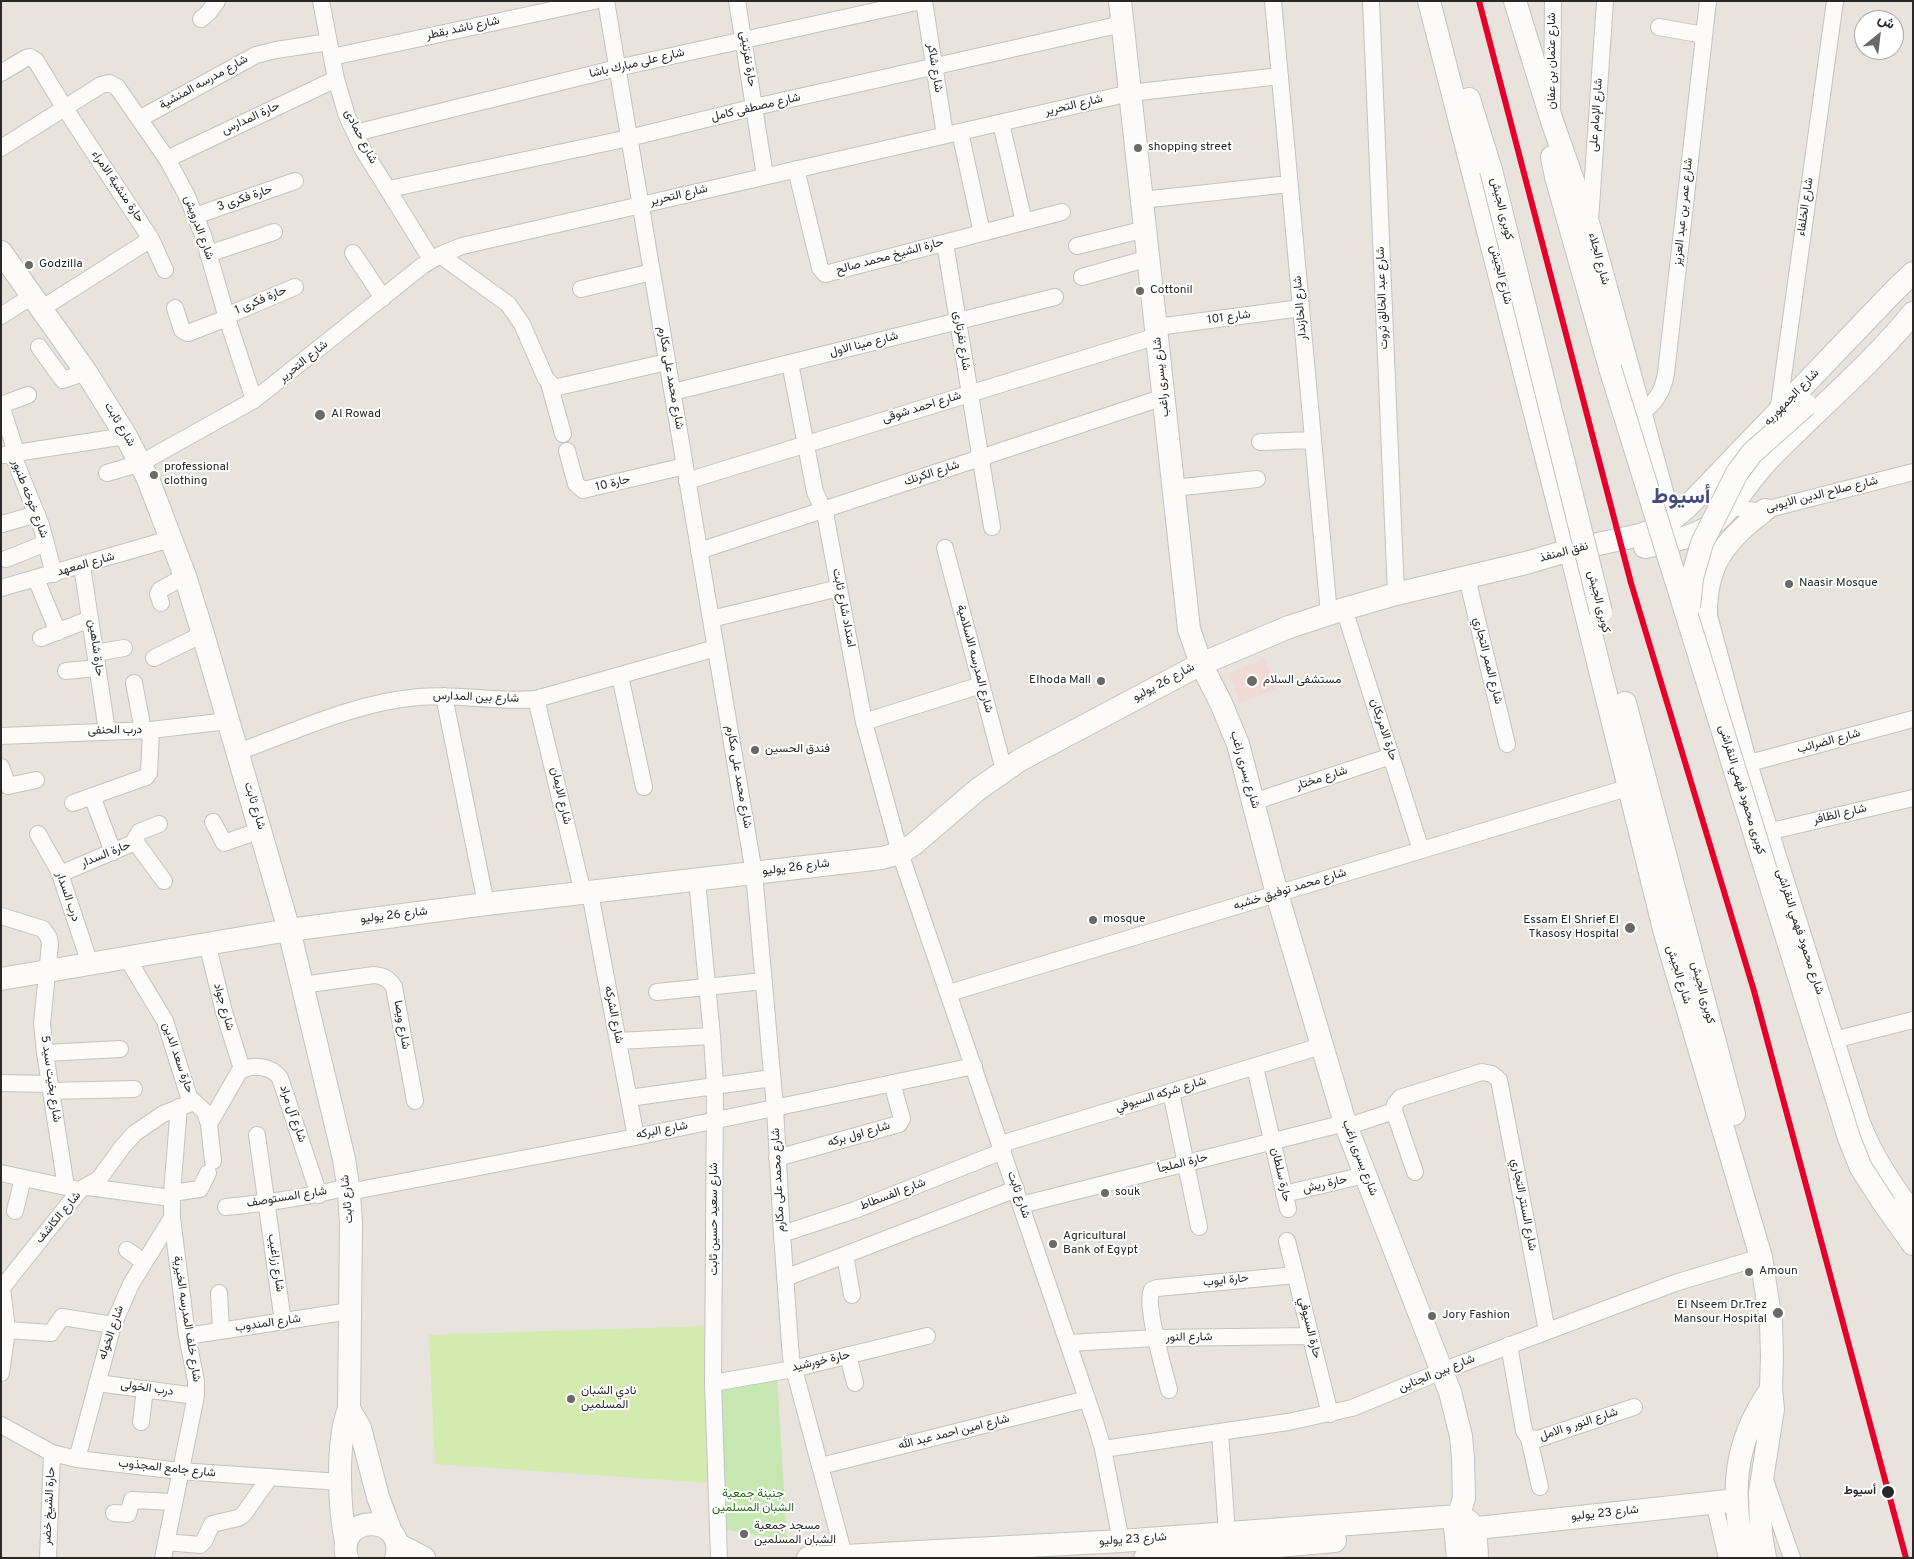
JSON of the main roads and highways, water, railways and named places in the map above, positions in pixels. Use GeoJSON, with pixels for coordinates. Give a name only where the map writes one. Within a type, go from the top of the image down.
{"type":"FeatureCollection","features":[{"type":"Feature","properties":{"kind":"place","name":"shopping street"},"geometry":{"type":"Point","coordinates":[1138,148]}},
{"type":"Feature","properties":{"kind":"place","name":"Godzilla"},"geometry":{"type":"Point","coordinates":[29,265]}},
{"type":"Feature","properties":{"kind":"place","name":"Cottonil"},"geometry":{"type":"Point","coordinates":[1140,291]}},
{"type":"Feature","properties":{"kind":"place","name":"Al Rowad"},"geometry":{"type":"Point","coordinates":[320,415]}},
{"type":"Feature","properties":{"kind":"place","name":"professional clothing"},"geometry":{"type":"Point","coordinates":[154,475]}},
{"type":"Feature","properties":{"kind":"place","name":"Naasir Mosque"},"geometry":{"type":"Point","coordinates":[1789,584]}},
{"type":"Feature","properties":{"kind":"place","name":"Elhoda Mall"},"geometry":{"type":"Point","coordinates":[1101,681]}},
{"type":"Feature","properties":{"kind":"place","name":"مستشفى السلام"},"geometry":{"type":"Point","coordinates":[1252,681]}},
{"type":"Feature","properties":{"kind":"place","name":"فندق الحسين"},"geometry":{"type":"Point","coordinates":[755,750]}},
{"type":"Feature","properties":{"kind":"place","name":"mosque"},"geometry":{"type":"Point","coordinates":[1093,920]}},
{"type":"Feature","properties":{"kind":"place","name":"Essam El Shrief El Tkasosy Hospital"},"geometry":{"type":"Point","coordinates":[1630,928]}},
{"type":"Feature","properties":{"kind":"place","name":"souk"},"geometry":{"type":"Point","coordinates":[1105,1193]}},
{"type":"Feature","properties":{"kind":"place","name":"Agricultural Bank of Egypt"},"geometry":{"type":"Point","coordinates":[1053,1244]}},
{"type":"Feature","properties":{"kind":"place","name":"Amoun"},"geometry":{"type":"Point","coordinates":[1749,1272]}},
{"type":"Feature","properties":{"kind":"place","name":"El Nseem Dr.Trez Mansour Hospital"},"geometry":{"type":"Point","coordinates":[1778,1313]}},
{"type":"Feature","properties":{"kind":"place","name":"Jory Fashion"},"geometry":{"type":"Point","coordinates":[1432,1316]}},
{"type":"Feature","properties":{"kind":"place","name":"نادي الشبان المسلمين"},"geometry":{"type":"Point","coordinates":[571,1399]}},
{"type":"Feature","properties":{"kind":"place","name":"أسيوط"},"geometry":{"type":"Point","coordinates":[1888,1492]}},
{"type":"Feature","properties":{"kind":"place","name":"مسجد جمعية الشبان المسلمين"},"geometry":{"type":"Point","coordinates":[744,1534]}},
{"type":"Feature","properties":{"kind":"district","name":"أسيوط"},"geometry":{"type":"Point","coordinates":[1681,499]}},
{"type":"Feature","properties":{"kind":"park label","name":"جنينة جمعية الشبان المسلمين"},"geometry":{"type":"Point","coordinates":[753,1502]}}]}
